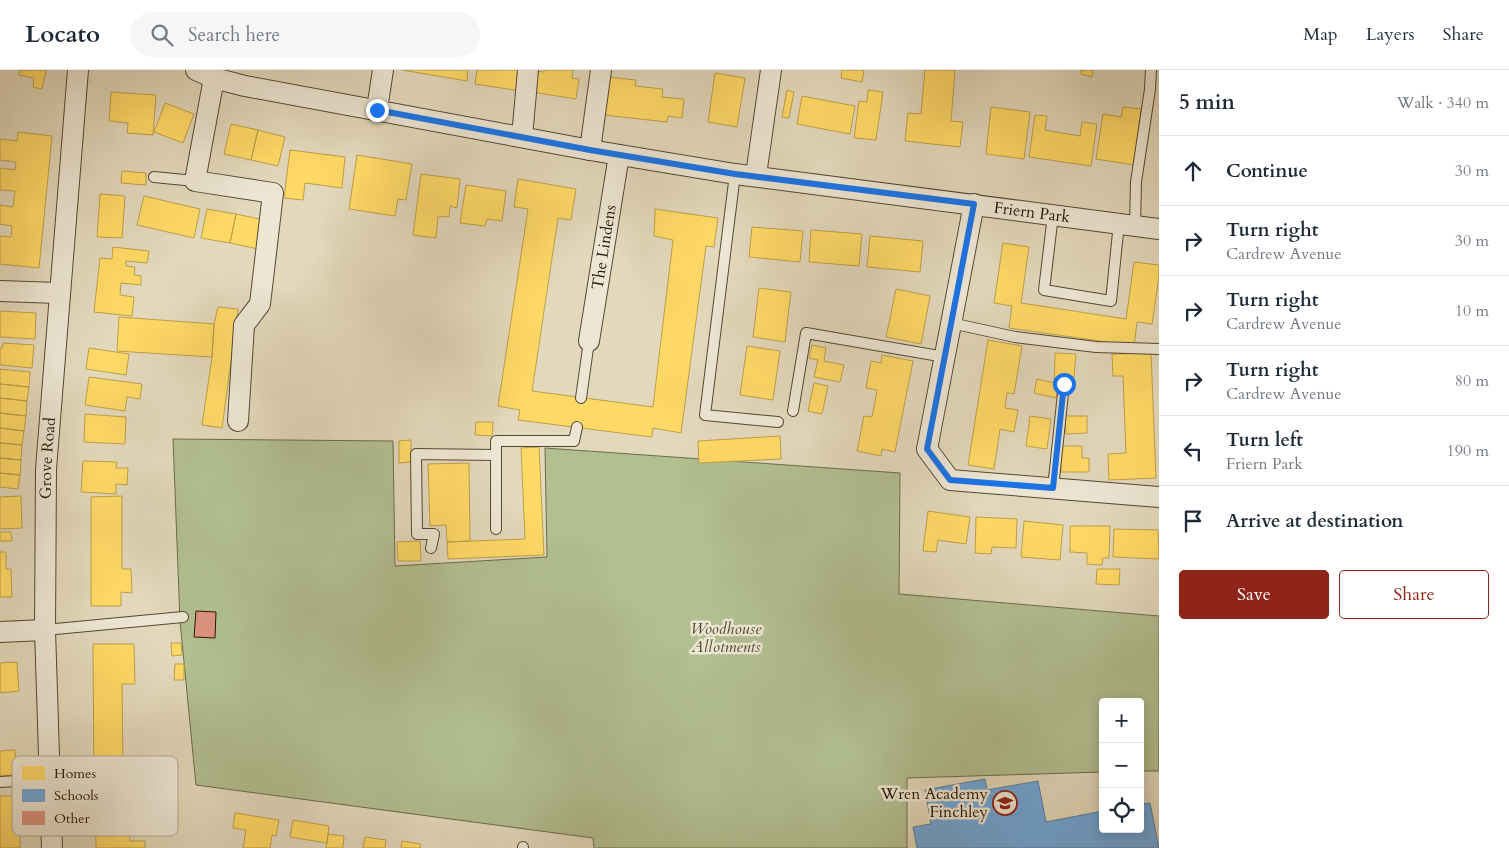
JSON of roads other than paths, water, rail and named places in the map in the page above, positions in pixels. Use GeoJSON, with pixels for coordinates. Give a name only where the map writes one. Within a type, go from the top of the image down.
{"type":"FeatureCollection","features":[{"type":"Feature","properties":{"kind":"street","name":"Grove Road"},"geometry":{"type":"LineString","coordinates":[[49,756],[45,630],[46,469],[58,293],[78,70]]}},
{"type":"Feature","properties":{"kind":"street","name":"Friern Park"},"geometry":{"type":"LineString","coordinates":[[196,70],[214,78],[245,86],[619,155],[735,174],[756,175],[1159,229]]}},
{"type":"Feature","properties":{"kind":"street"},"geometry":{"type":"LineString","coordinates":[[377,110],[383,70]]}},
{"type":"Feature","properties":{"kind":"street"},"geometry":{"type":"LineString","coordinates":[[522,137],[528,70]]}},
{"type":"Feature","properties":{"kind":"street"},"geometry":{"type":"LineString","coordinates":[[590,150],[601,70]]}},
{"type":"Feature","properties":{"kind":"street"},"geometry":{"type":"LineString","coordinates":[[756,175],[771,70]]}},
{"type":"Feature","properties":{"kind":"street"},"geometry":{"type":"LineString","coordinates":[[214,78],[195,181],[273,193],[260,304],[244,325],[238,421]]}},
{"type":"Feature","properties":{"kind":"street","name":"The Lindens"},"geometry":{"type":"LineString","coordinates":[[589,341],[619,155]]}},
{"type":"Feature","properties":{"kind":"street"},"geometry":{"type":"LineString","coordinates":[[974,204],[927,449],[950,480],[1159,497]]}},
{"type":"Feature","properties":{"kind":"street"},"geometry":{"type":"LineString","coordinates":[[0,291],[58,293]]}},
{"type":"Feature","properties":{"kind":"street"},"geometry":{"type":"LineString","coordinates":[[0,632],[45,630]]}},
{"type":"Feature","properties":{"kind":"lane"},"geometry":{"type":"LineString","coordinates":[[1053,215],[1044,290],[1111,301],[1136,182],[1150,89],[1151,70]]}},
{"type":"Feature","properties":{"kind":"lane"},"geometry":{"type":"LineString","coordinates":[[735,174],[705,415],[778,422]]}},
{"type":"Feature","properties":{"kind":"lane"},"geometry":{"type":"LineString","coordinates":[[154,177],[195,181]]}},
{"type":"Feature","properties":{"kind":"lane"},"geometry":{"type":"LineString","coordinates":[[951,323],[1015,337],[1078,345],[1159,349]]}},
{"type":"Feature","properties":{"kind":"lane"},"geometry":{"type":"LineString","coordinates":[[793,411],[806,333],[945,357]]}},
{"type":"Feature","properties":{"kind":"lane"},"geometry":{"type":"LineString","coordinates":[[581,398],[589,341]]}},
{"type":"Feature","properties":{"kind":"lane"},"geometry":{"type":"LineString","coordinates":[[1053,488],[1064,384]]}},
{"type":"Feature","properties":{"kind":"lane"},"geometry":{"type":"LineString","coordinates":[[496,529],[496,441],[574,441],[577,428]]}},
{"type":"Feature","properties":{"kind":"lane"},"geometry":{"type":"LineString","coordinates":[[431,548],[434,534],[417,534],[416,454],[496,455]]}},
{"type":"Feature","properties":{"kind":"lane"},"geometry":{"type":"LineString","coordinates":[[45,630],[183,617]]}},
{"type":"Feature","properties":{"kind":"place","name":"Wren Academy Finchley"},"geometry":{"type":"Point","coordinates":[1005,803]}},
{"type":"Feature","properties":{"kind":"park label","name":"Woodhouse Allotments"},"geometry":{"type":"Point","coordinates":[726,638]}}]}
